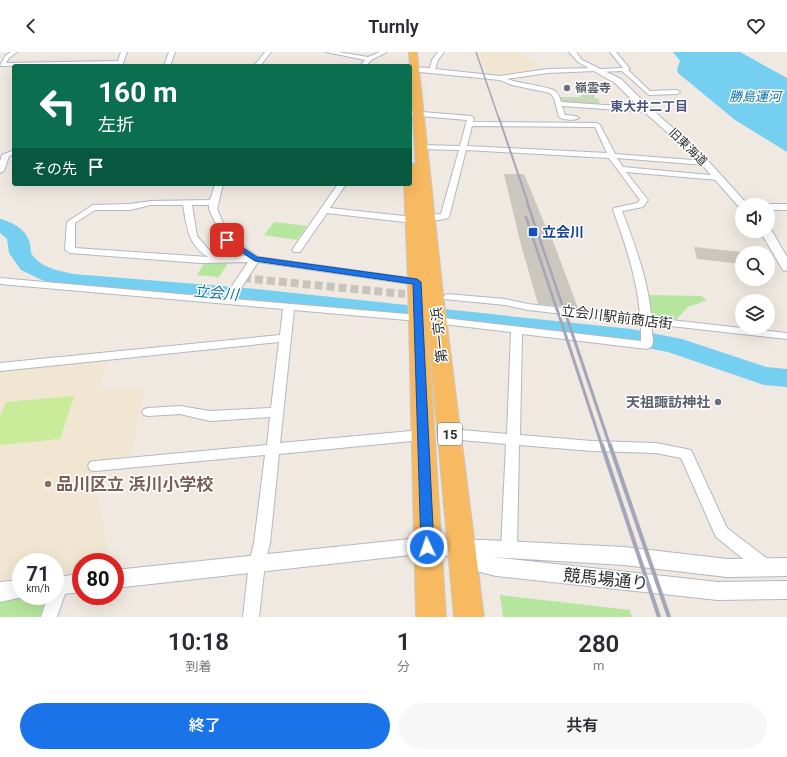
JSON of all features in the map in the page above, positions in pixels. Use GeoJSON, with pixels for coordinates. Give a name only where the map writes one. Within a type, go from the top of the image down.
{"type":"FeatureCollection","features":[{"type":"Feature","properties":{"kind":"highway","name":"第一京浜"},"geometry":{"type":"LineString","coordinates":[[404,52],[408,64]]}},
{"type":"Feature","properties":{"kind":"highway","name":"第一京浜"},"geometry":{"type":"LineString","coordinates":[[411,64],[413,52]]}},
{"type":"Feature","properties":{"kind":"highway","name":"第一京浜"},"geometry":{"type":"LineString","coordinates":[[412,91],[414,114],[421,147],[421,218],[417,282],[430,312],[422,435],[431,617]]}},
{"type":"Feature","properties":{"kind":"highway","name":"第一京浜"},"geometry":{"type":"LineString","coordinates":[[412,176],[421,218],[430,312],[450,434],[469,617]]}},
{"type":"Feature","properties":{"kind":"street"},"geometry":{"type":"LineString","coordinates":[[12,65],[2,65],[7,57],[14,52]]}},
{"type":"Feature","properties":{"kind":"street"},"geometry":{"type":"LineString","coordinates":[[119,64],[124,52]]}},
{"type":"Feature","properties":{"kind":"street"},"geometry":{"type":"LineString","coordinates":[[168,64],[172,52]]}},
{"type":"Feature","properties":{"kind":"street"},"geometry":{"type":"LineString","coordinates":[[259,64],[268,52]]}},
{"type":"Feature","properties":{"kind":"street"},"geometry":{"type":"LineString","coordinates":[[329,52],[369,59]]}},
{"type":"Feature","properties":{"kind":"street"},"geometry":{"type":"LineString","coordinates":[[365,64],[369,59],[384,52]]}},
{"type":"Feature","properties":{"kind":"street"},"geometry":{"type":"LineString","coordinates":[[432,70],[435,60],[441,52]]}},
{"type":"Feature","properties":{"kind":"street","name":"旧東海道"},"geometry":{"type":"LineString","coordinates":[[572,52],[580,61],[618,81],[699,156],[737,198]]}},
{"type":"Feature","properties":{"kind":"street"},"geometry":{"type":"LineString","coordinates":[[613,52],[628,68],[624,70]]}},
{"type":"Feature","properties":{"kind":"street"},"geometry":{"type":"LineString","coordinates":[[412,68],[500,78],[548,71],[624,70],[649,93],[677,92]]}},
{"type":"Feature","properties":{"kind":"street"},"geometry":{"type":"LineString","coordinates":[[0,281],[229,299],[290,306],[430,312],[518,330],[647,344],[648,321],[645,298],[628,238],[617,210],[640,205],[644,200],[620,168],[594,119],[562,117],[557,97],[552,92],[514,84],[500,78]]}},
{"type":"Feature","properties":{"kind":"street"},"geometry":{"type":"LineString","coordinates":[[626,89],[644,89]]}},
{"type":"Feature","properties":{"kind":"street"},"geometry":{"type":"LineString","coordinates":[[559,104],[649,110]]}},
{"type":"Feature","properties":{"kind":"street"},"geometry":{"type":"LineString","coordinates":[[325,210],[421,218],[445,217],[471,124],[471,118],[414,114]]}},
{"type":"Feature","properties":{"kind":"street"},"geometry":{"type":"LineString","coordinates":[[471,124],[597,125]]}},
{"type":"Feature","properties":{"kind":"street"},"geometry":{"type":"LineString","coordinates":[[421,147],[612,154],[705,163]]}},
{"type":"Feature","properties":{"kind":"street"},"geometry":{"type":"LineString","coordinates":[[0,171],[6,155],[12,153]]}},
{"type":"Feature","properties":{"kind":"street"},"geometry":{"type":"LineString","coordinates":[[620,168],[718,178]]}},
{"type":"Feature","properties":{"kind":"street"},"geometry":{"type":"LineString","coordinates":[[218,186],[213,209],[227,240],[255,259]]}},
{"type":"Feature","properties":{"kind":"street"},"geometry":{"type":"LineString","coordinates":[[297,250],[341,186]]}},
{"type":"Feature","properties":{"kind":"street"},"geometry":{"type":"LineString","coordinates":[[187,202],[193,236],[206,252],[219,260]]}},
{"type":"Feature","properties":{"kind":"street"},"geometry":{"type":"LineString","coordinates":[[214,202],[151,203],[125,207],[93,208],[71,222],[70,250],[219,260],[255,259],[417,282]]}},
{"type":"Feature","properties":{"kind":"street"},"geometry":{"type":"LineString","coordinates":[[775,207],[787,207]]}},
{"type":"Feature","properties":{"kind":"street"},"geometry":{"type":"LineString","coordinates":[[770,238],[787,267]]}},
{"type":"Feature","properties":{"kind":"street"},"geometry":{"type":"LineString","coordinates":[[229,299],[255,259]]}},
{"type":"Feature","properties":{"kind":"street","name":"立会川駅前商店街"},"geometry":{"type":"LineString","coordinates":[[430,312],[504,302],[528,307],[787,336]]}},
{"type":"Feature","properties":{"kind":"street"},"geometry":{"type":"LineString","coordinates":[[251,617],[257,563],[262,543],[290,306]]}},
{"type":"Feature","properties":{"kind":"street"},"geometry":{"type":"LineString","coordinates":[[509,549],[518,330]]}},
{"type":"Feature","properties":{"kind":"street"},"geometry":{"type":"LineString","coordinates":[[0,367],[286,338]]}},
{"type":"Feature","properties":{"kind":"street"},"geometry":{"type":"LineString","coordinates":[[148,412],[180,410],[210,416],[278,412]]}},
{"type":"Feature","properties":{"kind":"street"},"geometry":{"type":"LineString","coordinates":[[450,434],[592,446],[656,448],[686,454],[721,532],[767,568]]}},
{"type":"Feature","properties":{"kind":"street"},"geometry":{"type":"LineString","coordinates":[[95,466],[422,435]]}},
{"type":"Feature","properties":{"kind":"street"},"geometry":{"type":"LineString","coordinates":[[124,578],[410,547],[427,547]]}},
{"type":"Feature","properties":{"kind":"street","name":"競馬場通り"},"geometry":{"type":"LineString","coordinates":[[427,547],[462,554],[496,567],[718,591],[787,590]]}},
{"type":"Feature","properties":{"kind":"street","name":"競馬場通り"},"geometry":{"type":"LineString","coordinates":[[462,554],[509,549],[624,556],[727,568],[787,567]]}},
{"type":"Feature","properties":{"kind":"street"},"geometry":{"type":"LineString","coordinates":[[0,592],[12,590]]}},
{"type":"Feature","properties":{"kind":"street"},"geometry":{"type":"LineString","coordinates":[[49,617],[52,605]]}},
{"type":"Feature","properties":{"kind":"shaded area"},"geometry":{"type":"Polygon","coordinates":[[[479,52],[523,52],[524,56],[544,69],[544,71],[503,76],[487,75],[479,52]]]}},
{"type":"Feature","properties":{"kind":"shaded area","name":"品川区立 浜川小学校"},"geometry":{"type":"Polygon","coordinates":[[[108,359],[98,390],[144,387],[131,455],[91,461],[108,553],[72,553],[72,573],[64,573],[64,553],[12,553],[12,578],[0,580],[0,371],[108,359]]]}},
{"type":"Feature","properties":{"kind":"green space"},"geometry":{"type":"Polygon","coordinates":[[[583,92],[594,93],[595,98],[599,99],[600,107],[562,104],[559,97],[581,97],[581,95],[584,95],[583,92]]]}},
{"type":"Feature","properties":{"kind":"green space"},"geometry":{"type":"Polygon","coordinates":[[[274,222],[307,226],[297,240],[264,235],[274,222]]]}},
{"type":"Feature","properties":{"kind":"green space"},"geometry":{"type":"Polygon","coordinates":[[[205,262],[228,263],[219,277],[197,275],[205,262]]]}},
{"type":"Feature","properties":{"kind":"green space"},"geometry":{"type":"Polygon","coordinates":[[[647,295],[701,296],[707,300],[688,307],[674,322],[651,320],[647,295]]]}},
{"type":"Feature","properties":{"kind":"green space"},"geometry":{"type":"Polygon","coordinates":[[[74,396],[60,439],[0,445],[0,416],[6,402],[74,396]]]}},
{"type":"Feature","properties":{"kind":"green space"},"geometry":{"type":"Polygon","coordinates":[[[500,595],[630,610],[632,617],[503,617],[500,595]]]}},
{"type":"Feature","properties":{"kind":"green space"},"geometry":{"type":"Polygon","coordinates":[[[12,598],[12,605],[46,605],[41,617],[0,617],[0,600],[12,598]]]}},
{"type":"Feature","properties":{"kind":"water","name":"勝島運河"},"geometry":{"type":"Polygon","coordinates":[[[673,52],[740,52],[787,78],[787,152],[735,120],[678,73],[677,69],[680,61],[673,52]]]}},
{"type":"Feature","properties":{"kind":"building"},"geometry":{"type":"Polygon","coordinates":[[[504,174],[524,174],[545,225],[547,225],[578,308],[538,304],[521,245],[504,174]]]}},
{"type":"Feature","properties":{"kind":"building"},"geometry":{"type":"Polygon","coordinates":[[[694,247],[735,251],[735,263],[697,259],[694,247]]]}},
{"type":"Feature","properties":{"kind":"waterway","name":"立会川"},"geometry":{"type":"LineString","coordinates":[[0,225],[14,234],[18,240],[20,253],[29,265],[42,273],[73,281],[246,295],[631,337],[673,345],[764,376],[787,378]]}},
{"type":"Feature","properties":{"kind":"tunnel"},"geometry":{"type":"LineString","coordinates":[[243,278],[405,294]]}},
{"type":"Feature","properties":{"kind":"railway"},"geometry":{"type":"LineString","coordinates":[[476,52],[499,119]]}},
{"type":"Feature","properties":{"kind":"railway"},"geometry":{"type":"LineString","coordinates":[[499,118],[528,203]]}},
{"type":"Feature","properties":{"kind":"railway"},"geometry":{"type":"LineString","coordinates":[[527,202],[564,310]]}},
{"type":"Feature","properties":{"kind":"railway"},"geometry":{"type":"LineString","coordinates":[[526,217],[557,310]]}},
{"type":"Feature","properties":{"kind":"railway"},"geometry":{"type":"LineString","coordinates":[[557,309],[602,446]]}},
{"type":"Feature","properties":{"kind":"railway"},"geometry":{"type":"LineString","coordinates":[[564,309],[610,446]]}},
{"type":"Feature","properties":{"kind":"railway"},"geometry":{"type":"LineString","coordinates":[[602,445],[659,617]]}},
{"type":"Feature","properties":{"kind":"railway"},"geometry":{"type":"LineString","coordinates":[[610,445],[669,617]]}},
{"type":"Feature","properties":{"kind":"place","name":"嶺雲寺"},"geometry":{"type":"Point","coordinates":[567,88]}},
{"type":"Feature","properties":{"kind":"place","name":"立会川"},"geometry":{"type":"Point","coordinates":[533,232]}},
{"type":"Feature","properties":{"kind":"place","name":"天祖諏訪神社"},"geometry":{"type":"Point","coordinates":[718,402]}},
{"type":"Feature","properties":{"kind":"place","name":"品川区立 浜川小学校"},"geometry":{"type":"Point","coordinates":[48,484]}},
{"type":"Feature","properties":{"kind":"district","name":"東大井二丁目"},"geometry":{"type":"Point","coordinates":[649,106]}},
{"type":"Feature","properties":{"kind":"route"},"geometry":{"type":"LineString","coordinates":[[227,240],[255,259],[417,282],[427,547]]}}]}
